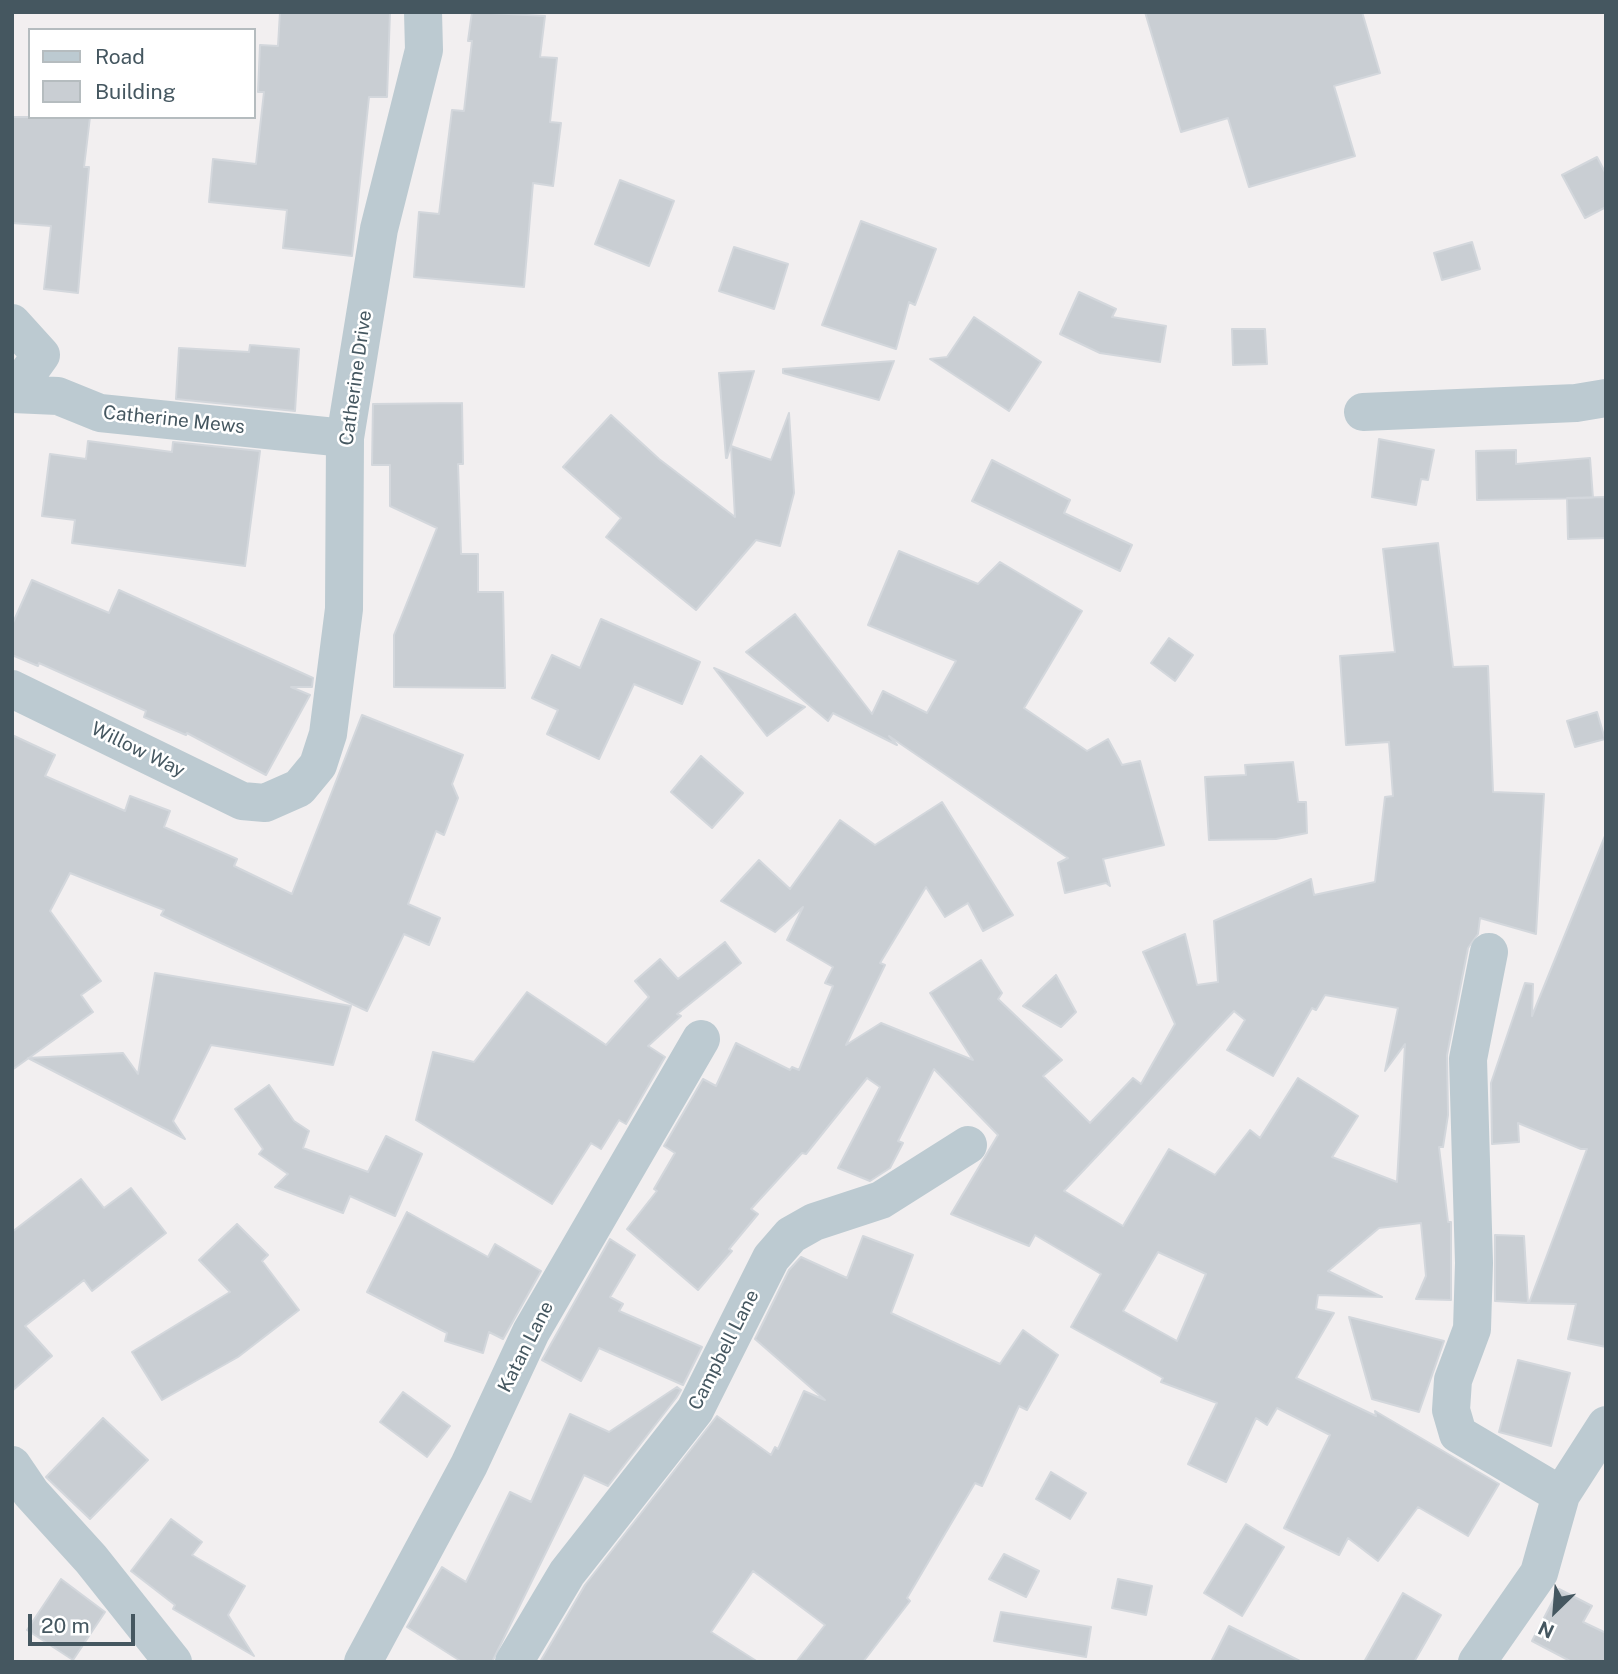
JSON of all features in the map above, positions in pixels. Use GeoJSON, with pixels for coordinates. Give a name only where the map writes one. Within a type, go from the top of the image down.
{"type":"FeatureCollection","features":[{"type":"Feature","properties":{"kind":"street","name":"Catherine Drive"},"geometry":{"type":"LineString","coordinates":[[265,803],[299,788],[318,765],[328,734],[344,609],[345,438],[379,229],[424,50],[423,12]]}},
{"type":"Feature","properties":{"kind":"street","name":"Catherine Mews"},"geometry":{"type":"LineString","coordinates":[[12,323],[41,355],[13,394],[58,396],[100,413],[345,438]]}},
{"type":"Feature","properties":{"kind":"street"},"geometry":{"type":"LineString","coordinates":[[1363,412],[1576,403],[1606,398]]}},
{"type":"Feature","properties":{"kind":"street","name":"Willow Way"},"geometry":{"type":"LineString","coordinates":[[12,689],[242,801],[265,803]]}},
{"type":"Feature","properties":{"kind":"street"},"geometry":{"type":"LineString","coordinates":[[1489,952],[1468,1059],[1475,1262],[1472,1329],[1453,1380],[1451,1410],[1458,1434],[1561,1495]]}},
{"type":"Feature","properties":{"kind":"street","name":"Katan Lane"},"geometry":{"type":"LineString","coordinates":[[363,1662],[469,1465],[531,1332],[701,1039]]}},
{"type":"Feature","properties":{"kind":"street","name":"Campbell Lane"},"geometry":{"type":"LineString","coordinates":[[514,1662],[567,1573],[695,1410],[771,1258],[791,1235],[814,1222],[881,1200],[968,1144]]}},
{"type":"Feature","properties":{"kind":"street"},"geometry":{"type":"LineString","coordinates":[[1477,1662],[1539,1573],[1561,1495],[1606,1425]]}},
{"type":"Feature","properties":{"kind":"street"},"geometry":{"type":"LineString","coordinates":[[12,1465],[31,1493],[91,1559],[173,1662]]}},
{"type":"Feature","properties":{"kind":"building"},"geometry":{"type":"Polygon","coordinates":[[[280,12],[390,12],[387,97],[369,97],[352,256],[283,248],[287,210],[209,202],[213,159],[256,164],[264,92],[258,92],[260,45],[278,46],[280,12]]]}},
{"type":"Feature","properties":{"kind":"building"},"geometry":{"type":"Polygon","coordinates":[[[472,12],[545,16],[540,57],[557,58],[550,122],[561,123],[553,186],[533,183],[524,287],[414,277],[419,212],[439,214],[452,110],[464,111],[472,41],[468,41],[472,12]]]}},
{"type":"Feature","properties":{"kind":"building"},"geometry":{"type":"Polygon","coordinates":[[[1145,12],[1362,12],[1380,73],[1334,86],[1355,156],[1249,187],[1228,118],[1181,132],[1145,12]]]}},
{"type":"Feature","properties":{"kind":"building"},"geometry":{"type":"Polygon","coordinates":[[[12,117],[90,119],[84,167],[89,167],[78,293],[44,289],[51,226],[12,223],[12,117]]]}},
{"type":"Feature","properties":{"kind":"building"},"geometry":{"type":"Polygon","coordinates":[[[1597,157],[1606,174],[1606,207],[1585,218],[1562,175],[1597,157]]]}},
{"type":"Feature","properties":{"kind":"building"},"geometry":{"type":"Polygon","coordinates":[[[620,180],[674,201],[649,266],[595,244],[620,180]]]}},
{"type":"Feature","properties":{"kind":"building"},"geometry":{"type":"Polygon","coordinates":[[[861,221],[936,249],[915,305],[909,302],[896,349],[822,325],[861,221]]]}},
{"type":"Feature","properties":{"kind":"building"},"geometry":{"type":"Polygon","coordinates":[[[1472,242],[1480,269],[1442,280],[1434,253],[1472,242]]]}},
{"type":"Feature","properties":{"kind":"building"},"geometry":{"type":"Polygon","coordinates":[[[734,247],[788,264],[774,309],[719,291],[734,247]]]}},
{"type":"Feature","properties":{"kind":"building"},"geometry":{"type":"Polygon","coordinates":[[[1079,292],[1116,309],[1112,317],[1166,326],[1160,362],[1100,353],[1060,334],[1079,292]]]}},
{"type":"Feature","properties":{"kind":"building"},"geometry":{"type":"Polygon","coordinates":[[[974,317],[1041,362],[1009,411],[930,359],[947,357],[974,317]]]}},
{"type":"Feature","properties":{"kind":"building"},"geometry":{"type":"Polygon","coordinates":[[[1232,329],[1265,329],[1267,364],[1233,365],[1232,329]]]}},
{"type":"Feature","properties":{"kind":"building"},"geometry":{"type":"Polygon","coordinates":[[[250,345],[299,349],[295,411],[176,399],[179,348],[249,352],[250,345]]]}},
{"type":"Feature","properties":{"kind":"building"},"geometry":{"type":"Polygon","coordinates":[[[894,361],[879,400],[783,373],[783,369],[894,361]]]}},
{"type":"Feature","properties":{"kind":"building"},"geometry":{"type":"Polygon","coordinates":[[[754,371],[727,458],[726,458],[719,373],[754,371]]]}},
{"type":"Feature","properties":{"kind":"building"},"geometry":{"type":"Polygon","coordinates":[[[462,403],[463,464],[458,464],[461,554],[478,554],[478,592],[503,592],[505,688],[394,687],[394,635],[437,528],[390,506],[390,465],[372,465],[373,404],[462,403]]]}},
{"type":"Feature","properties":{"kind":"building"},"geometry":{"type":"Polygon","coordinates":[[[789,413],[794,493],[780,546],[756,540],[696,610],[606,537],[621,518],[563,467],[611,415],[659,459],[735,517],[731,446],[771,460],[789,413]]]}},
{"type":"Feature","properties":{"kind":"building"},"geometry":{"type":"Polygon","coordinates":[[[1379,439],[1434,450],[1428,480],[1421,479],[1416,505],[1372,497],[1379,439]]]}},
{"type":"Feature","properties":{"kind":"building"},"geometry":{"type":"Polygon","coordinates":[[[88,441],[172,452],[173,442],[260,451],[245,566],[72,543],[75,520],[42,516],[50,454],[86,459],[88,441]]]}},
{"type":"Feature","properties":{"kind":"building"},"geometry":{"type":"Polygon","coordinates":[[[1516,450],[1516,464],[1590,458],[1593,498],[1477,500],[1476,451],[1516,450]]]}},
{"type":"Feature","properties":{"kind":"building"},"geometry":{"type":"Polygon","coordinates":[[[992,460],[1070,500],[1064,513],[1132,545],[1120,571],[972,501],[992,460]]]}},
{"type":"Feature","properties":{"kind":"building"},"geometry":{"type":"Polygon","coordinates":[[[1606,497],[1606,538],[1568,539],[1567,498],[1606,497]]]}},
{"type":"Feature","properties":{"kind":"building"},"geometry":{"type":"Polygon","coordinates":[[[1438,543],[1453,667],[1488,666],[1493,792],[1544,794],[1536,934],[1480,918],[1478,934],[1468,948],[1447,1055],[1448,1115],[1443,1147],[1439,1147],[1448,1222],[1451,1222],[1451,1300],[1416,1299],[1426,1276],[1421,1223],[1379,1228],[1328,1271],[1382,1297],[1318,1295],[1316,1309],[1334,1313],[1296,1378],[1376,1416],[1375,1411],[1499,1484],[1468,1536],[1418,1507],[1378,1561],[1348,1538],[1339,1555],[1284,1528],[1330,1435],[1277,1408],[1267,1425],[1256,1418],[1226,1482],[1188,1464],[1217,1403],[1161,1382],[1163,1378],[1071,1327],[1101,1274],[1035,1235],[1029,1246],[951,1214],[998,1135],[934,1069],[898,1141],[903,1143],[890,1168],[870,1181],[838,1168],[880,1087],[867,1078],[806,1154],[802,1153],[751,1209],[758,1214],[729,1249],[732,1251],[698,1290],[627,1229],[657,1191],[654,1189],[675,1153],[664,1146],[703,1079],[716,1086],[736,1043],[790,1070],[792,1067],[799,1070],[833,986],[825,983],[833,967],[787,940],[803,907],[775,932],[721,901],[759,860],[790,889],[840,820],[875,845],[942,802],[1013,915],[983,931],[968,903],[945,917],[926,887],[880,963],[885,965],[846,1045],[881,1023],[973,1060],[930,993],[981,960],[1002,993],[998,999],[1062,1060],[1043,1076],[1090,1123],[1133,1078],[1141,1084],[1175,1024],[1143,952],[1185,934],[1197,985],[1218,982],[1214,921],[1311,879],[1314,895],[1375,882],[1385,797],[1393,796],[1389,742],[1346,745],[1340,656],[1395,652],[1383,549],[1438,543]],[[1325,995],[1316,1010],[1312,1008],[1273,1076],[1227,1050],[1245,1020],[1234,1011],[1064,1191],[1123,1226],[1169,1149],[1215,1175],[1250,1130],[1260,1138],[1298,1078],[1358,1116],[1332,1157],[1397,1182],[1405,1044],[1385,1071],[1398,1008],[1325,995]],[[1158,1252],[1123,1311],[1177,1341],[1206,1274],[1158,1252]]]}},
{"type":"Feature","properties":{"kind":"building"},"geometry":{"type":"Polygon","coordinates":[[[899,551],[978,584],[1000,562],[1082,611],[1024,708],[1087,751],[1108,739],[1122,765],[1140,761],[1164,845],[1103,859],[1110,886],[1106,883],[1065,893],[1058,863],[1068,858],[889,736],[897,745],[833,713],[828,721],[746,652],[795,614],[872,714],[883,691],[927,713],[956,661],[868,625],[899,551]]]}},
{"type":"Feature","properties":{"kind":"building"},"geometry":{"type":"Polygon","coordinates":[[[32,580],[109,613],[119,590],[313,678],[312,687],[291,687],[310,695],[266,775],[187,733],[186,735],[144,717],[146,711],[39,663],[38,666],[12,655],[12,625],[32,580]]]}},
{"type":"Feature","properties":{"kind":"building"},"geometry":{"type":"Polygon","coordinates":[[[601,619],[700,662],[682,704],[634,684],[599,759],[547,734],[558,710],[532,698],[552,655],[580,668],[601,619]]]}},
{"type":"Feature","properties":{"kind":"building"},"geometry":{"type":"Polygon","coordinates":[[[1169,638],[1193,655],[1175,681],[1151,663],[1169,638]]]}},
{"type":"Feature","properties":{"kind":"building"},"geometry":{"type":"Polygon","coordinates":[[[714,668],[805,707],[767,736],[714,668]]]}},
{"type":"Feature","properties":{"kind":"building"},"geometry":{"type":"Polygon","coordinates":[[[1597,712],[1605,739],[1575,747],[1567,721],[1597,712]]]}},
{"type":"Feature","properties":{"kind":"building"},"geometry":{"type":"Polygon","coordinates":[[[362,715],[463,755],[452,784],[458,798],[444,835],[436,831],[408,904],[440,918],[429,945],[404,934],[367,1011],[161,915],[164,910],[70,873],[50,911],[101,981],[81,995],[93,1012],[12,1070],[12,735],[55,755],[45,776],[125,811],[130,796],[170,811],[164,827],[237,859],[234,866],[292,894],[362,715]]]}},
{"type":"Feature","properties":{"kind":"building"},"geometry":{"type":"Polygon","coordinates":[[[701,756],[743,793],[712,828],[671,792],[701,756]]]}},
{"type":"Feature","properties":{"kind":"building"},"geometry":{"type":"Polygon","coordinates":[[[1293,762],[1298,802],[1306,802],[1307,833],[1276,839],[1209,840],[1205,777],[1246,775],[1245,765],[1293,762]]]}},
{"type":"Feature","properties":{"kind":"building"},"geometry":{"type":"Polygon","coordinates":[[[1605,836],[1606,1347],[1568,1339],[1576,1304],[1529,1303],[1587,1149],[1581,1149],[1518,1123],[1519,1142],[1492,1144],[1491,1083],[1525,983],[1533,984],[1532,1016],[1605,836]]]}},
{"type":"Feature","properties":{"kind":"building"},"geometry":{"type":"Polygon","coordinates":[[[725,942],[741,963],[677,1014],[681,1016],[648,1046],[665,1057],[626,1124],[619,1120],[601,1149],[591,1143],[552,1204],[416,1120],[433,1052],[474,1062],[527,992],[606,1045],[649,997],[635,981],[660,959],[678,979],[725,942]]]}},
{"type":"Feature","properties":{"kind":"building"},"geometry":{"type":"Polygon","coordinates":[[[155,973],[351,1006],[333,1065],[211,1045],[173,1121],[185,1139],[28,1058],[123,1053],[138,1074],[155,973]]]}},
{"type":"Feature","properties":{"kind":"building"},"geometry":{"type":"Polygon","coordinates":[[[1056,975],[1076,1012],[1061,1027],[1023,1006],[1056,975]]]}},
{"type":"Feature","properties":{"kind":"building"},"geometry":{"type":"Polygon","coordinates":[[[269,1085],[294,1121],[309,1131],[303,1148],[368,1172],[386,1136],[422,1154],[395,1216],[350,1196],[343,1213],[275,1187],[288,1174],[259,1154],[263,1149],[235,1109],[269,1085]]]}},
{"type":"Feature","properties":{"kind":"building"},"geometry":{"type":"Polygon","coordinates":[[[81,1179],[104,1208],[131,1188],[166,1233],[92,1291],[84,1280],[25,1326],[52,1356],[12,1391],[12,1232],[81,1179]]]}},
{"type":"Feature","properties":{"kind":"building"},"geometry":{"type":"Polygon","coordinates":[[[407,1212],[488,1257],[495,1244],[541,1271],[503,1339],[489,1332],[483,1353],[445,1341],[447,1333],[367,1292],[407,1212]]]}},
{"type":"Feature","properties":{"kind":"building"},"geometry":{"type":"Polygon","coordinates":[[[237,1224],[268,1255],[262,1261],[299,1310],[238,1357],[162,1400],[132,1352],[230,1292],[199,1260],[237,1224]]]}},
{"type":"Feature","properties":{"kind":"building"},"geometry":{"type":"Polygon","coordinates":[[[1495,1235],[1524,1236],[1528,1303],[1495,1301],[1495,1235]]]}},
{"type":"Feature","properties":{"kind":"building"},"geometry":{"type":"Polygon","coordinates":[[[863,1236],[913,1255],[891,1313],[1000,1364],[1023,1330],[1058,1355],[1027,1410],[1019,1406],[982,1486],[975,1483],[907,1598],[910,1601],[863,1662],[796,1662],[825,1625],[753,1571],[711,1632],[758,1662],[540,1662],[585,1585],[717,1416],[771,1455],[775,1447],[778,1449],[804,1391],[825,1400],[755,1339],[789,1270],[801,1257],[847,1278],[863,1236]]]}},
{"type":"Feature","properties":{"kind":"building"},"geometry":{"type":"Polygon","coordinates":[[[610,1239],[635,1255],[610,1297],[623,1304],[619,1311],[702,1347],[683,1385],[599,1348],[581,1381],[542,1360],[610,1239]]]}},
{"type":"Feature","properties":{"kind":"building"},"geometry":{"type":"Polygon","coordinates":[[[1349,1317],[1444,1341],[1419,1412],[1372,1399],[1349,1317]]]}},
{"type":"Feature","properties":{"kind":"building"},"geometry":{"type":"Polygon","coordinates":[[[1518,1360],[1570,1373],[1551,1446],[1499,1432],[1518,1360]]]}},
{"type":"Feature","properties":{"kind":"building"},"geometry":{"type":"Polygon","coordinates":[[[677,1387],[681,1390],[676,1398],[608,1486],[584,1475],[492,1662],[462,1662],[407,1627],[442,1567],[466,1582],[510,1492],[531,1502],[570,1414],[609,1432],[677,1387]]]}},
{"type":"Feature","properties":{"kind":"building"},"geometry":{"type":"Polygon","coordinates":[[[403,1392],[450,1426],[427,1457],[380,1422],[403,1392]]]}},
{"type":"Feature","properties":{"kind":"building"},"geometry":{"type":"Polygon","coordinates":[[[103,1418],[148,1460],[90,1519],[46,1477],[103,1418]]]}},
{"type":"Feature","properties":{"kind":"building"},"geometry":{"type":"Polygon","coordinates":[[[1051,1472],[1086,1493],[1070,1519],[1036,1499],[1051,1472]]]}},
{"type":"Feature","properties":{"kind":"building"},"geometry":{"type":"Polygon","coordinates":[[[171,1519],[202,1542],[192,1555],[245,1586],[228,1615],[254,1656],[173,1609],[175,1605],[131,1571],[171,1519]]]}},
{"type":"Feature","properties":{"kind":"building"},"geometry":{"type":"Polygon","coordinates":[[[1246,1524],[1284,1547],[1242,1616],[1204,1593],[1246,1524]]]}},
{"type":"Feature","properties":{"kind":"building"},"geometry":{"type":"Polygon","coordinates":[[[1004,1554],[1039,1571],[1026,1597],[989,1579],[1004,1554]]]}},
{"type":"Feature","properties":{"kind":"building"},"geometry":{"type":"Polygon","coordinates":[[[61,1579],[105,1612],[73,1660],[27,1630],[61,1579]]]}},
{"type":"Feature","properties":{"kind":"building"},"geometry":{"type":"Polygon","coordinates":[[[1118,1579],[1152,1586],[1146,1615],[1112,1608],[1118,1579]]]}},
{"type":"Feature","properties":{"kind":"building"},"geometry":{"type":"Polygon","coordinates":[[[1559,1589],[1592,1606],[1583,1622],[1606,1633],[1606,1662],[1572,1662],[1532,1641],[1559,1589]]]}},
{"type":"Feature","properties":{"kind":"building"},"geometry":{"type":"Polygon","coordinates":[[[1403,1593],[1441,1615],[1414,1662],[1364,1662],[1403,1593]]]}},
{"type":"Feature","properties":{"kind":"building"},"geometry":{"type":"Polygon","coordinates":[[[1001,1612],[1091,1627],[1086,1657],[994,1641],[1001,1612]]]}},
{"type":"Feature","properties":{"kind":"building"},"geometry":{"type":"Polygon","coordinates":[[[1229,1626],[1302,1662],[1211,1662],[1229,1626]]]}}]}
